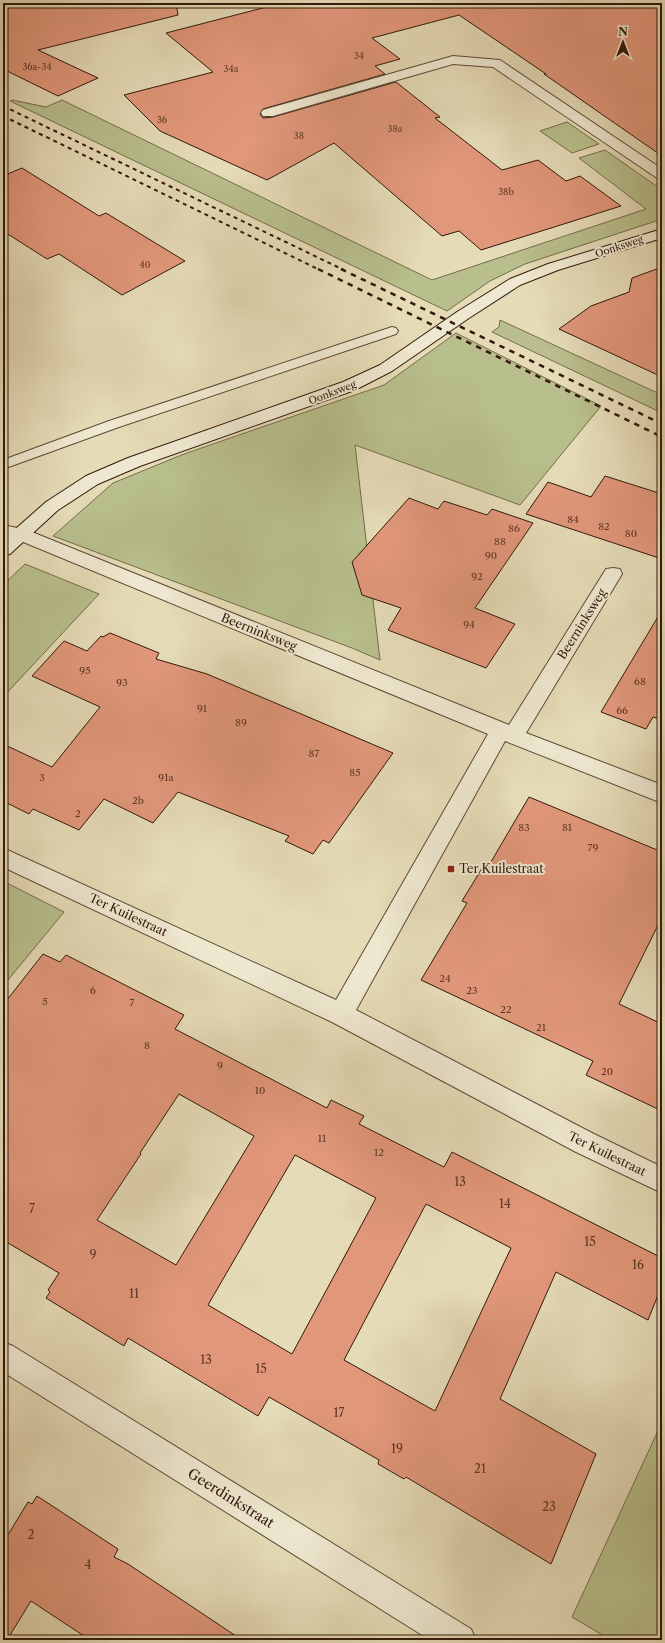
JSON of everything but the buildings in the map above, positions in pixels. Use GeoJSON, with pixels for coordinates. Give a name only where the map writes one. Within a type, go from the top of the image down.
{"type":"FeatureCollection","features":[{"type":"Feature","properties":{"kind":"street"},"geometry":{"type":"LineString","coordinates":[[268,113],[453,60],[496,63],[662,175]]}},
{"type":"Feature","properties":{"kind":"street","name":"Oonksweg"},"geometry":{"type":"LineString","coordinates":[[3,550],[11,533],[92,480],[134,462],[175,449],[349,386],[386,368],[463,315],[515,282],[553,267],[662,233]]}},
{"type":"Feature","properties":{"kind":"street","name":"Beerninksweg"},"geometry":{"type":"LineString","coordinates":[[11,533],[662,794]]}},
{"type":"Feature","properties":{"kind":"street","name":"Beerninksweg"},"geometry":{"type":"LineString","coordinates":[[507,733],[613,574]]}},
{"type":"Feature","properties":{"kind":"street"},"geometry":{"type":"LineString","coordinates":[[340,1014],[507,733]]}},
{"type":"Feature","properties":{"kind":"street","name":"Ter Kuilestraat"},"geometry":{"type":"LineString","coordinates":[[3,857],[340,1014],[585,1143],[662,1180]]}},
{"type":"Feature","properties":{"kind":"street","name":"Geerdinkstraat"},"geometry":{"type":"LineString","coordinates":[[3,1356],[460,1640]]}},
{"type":"Feature","properties":{"kind":"lane"},"geometry":{"type":"LineString","coordinates":[[3,465],[114,424],[392,331]]}},
{"type":"Feature","properties":{"kind":"green space"},"geometry":{"type":"Polygon","coordinates":[[[12,100],[46,107],[62,100],[432,280],[646,209],[579,158],[605,150],[662,190],[662,219],[525,264],[490,281],[447,311],[10,101],[12,100]]]}},
{"type":"Feature","properties":{"kind":"green space"},"geometry":{"type":"Polygon","coordinates":[[[567,122],[599,144],[572,153],[540,131],[567,122]]]}},
{"type":"Feature","properties":{"kind":"green space"},"geometry":{"type":"Polygon","coordinates":[[[500,320],[662,395],[662,413],[492,332],[499,327],[500,320]]]}},
{"type":"Feature","properties":{"kind":"green space"},"geometry":{"type":"Polygon","coordinates":[[[456,333],[601,406],[520,505],[355,445],[380,660],[352,648],[53,536],[113,483],[184,454],[384,385],[456,333]]]}},
{"type":"Feature","properties":{"kind":"green space"},"geometry":{"type":"Polygon","coordinates":[[[25,564],[99,594],[3,697],[3,585],[25,564]]]}},
{"type":"Feature","properties":{"kind":"green space"},"geometry":{"type":"Polygon","coordinates":[[[3,881],[64,912],[3,986],[3,881]]]}},
{"type":"Feature","properties":{"kind":"green space"},"geometry":{"type":"Polygon","coordinates":[[[662,1422],[662,1640],[611,1640],[572,1617],[662,1422]]]}},
{"type":"Feature","properties":{"kind":"railway"},"geometry":{"type":"LineString","coordinates":[[3,106],[344,270]]}},
{"type":"Feature","properties":{"kind":"railway"},"geometry":{"type":"LineString","coordinates":[[3,116],[320,270]]}},
{"type":"Feature","properties":{"kind":"railway"},"geometry":{"type":"LineString","coordinates":[[318,269],[662,437]]}},
{"type":"Feature","properties":{"kind":"railway"},"geometry":{"type":"LineString","coordinates":[[341,269],[662,424]]}},
{"type":"Feature","properties":{"kind":"place","name":"Ter Kuilestraat"},"geometry":{"type":"Point","coordinates":[451,869]}}]}
